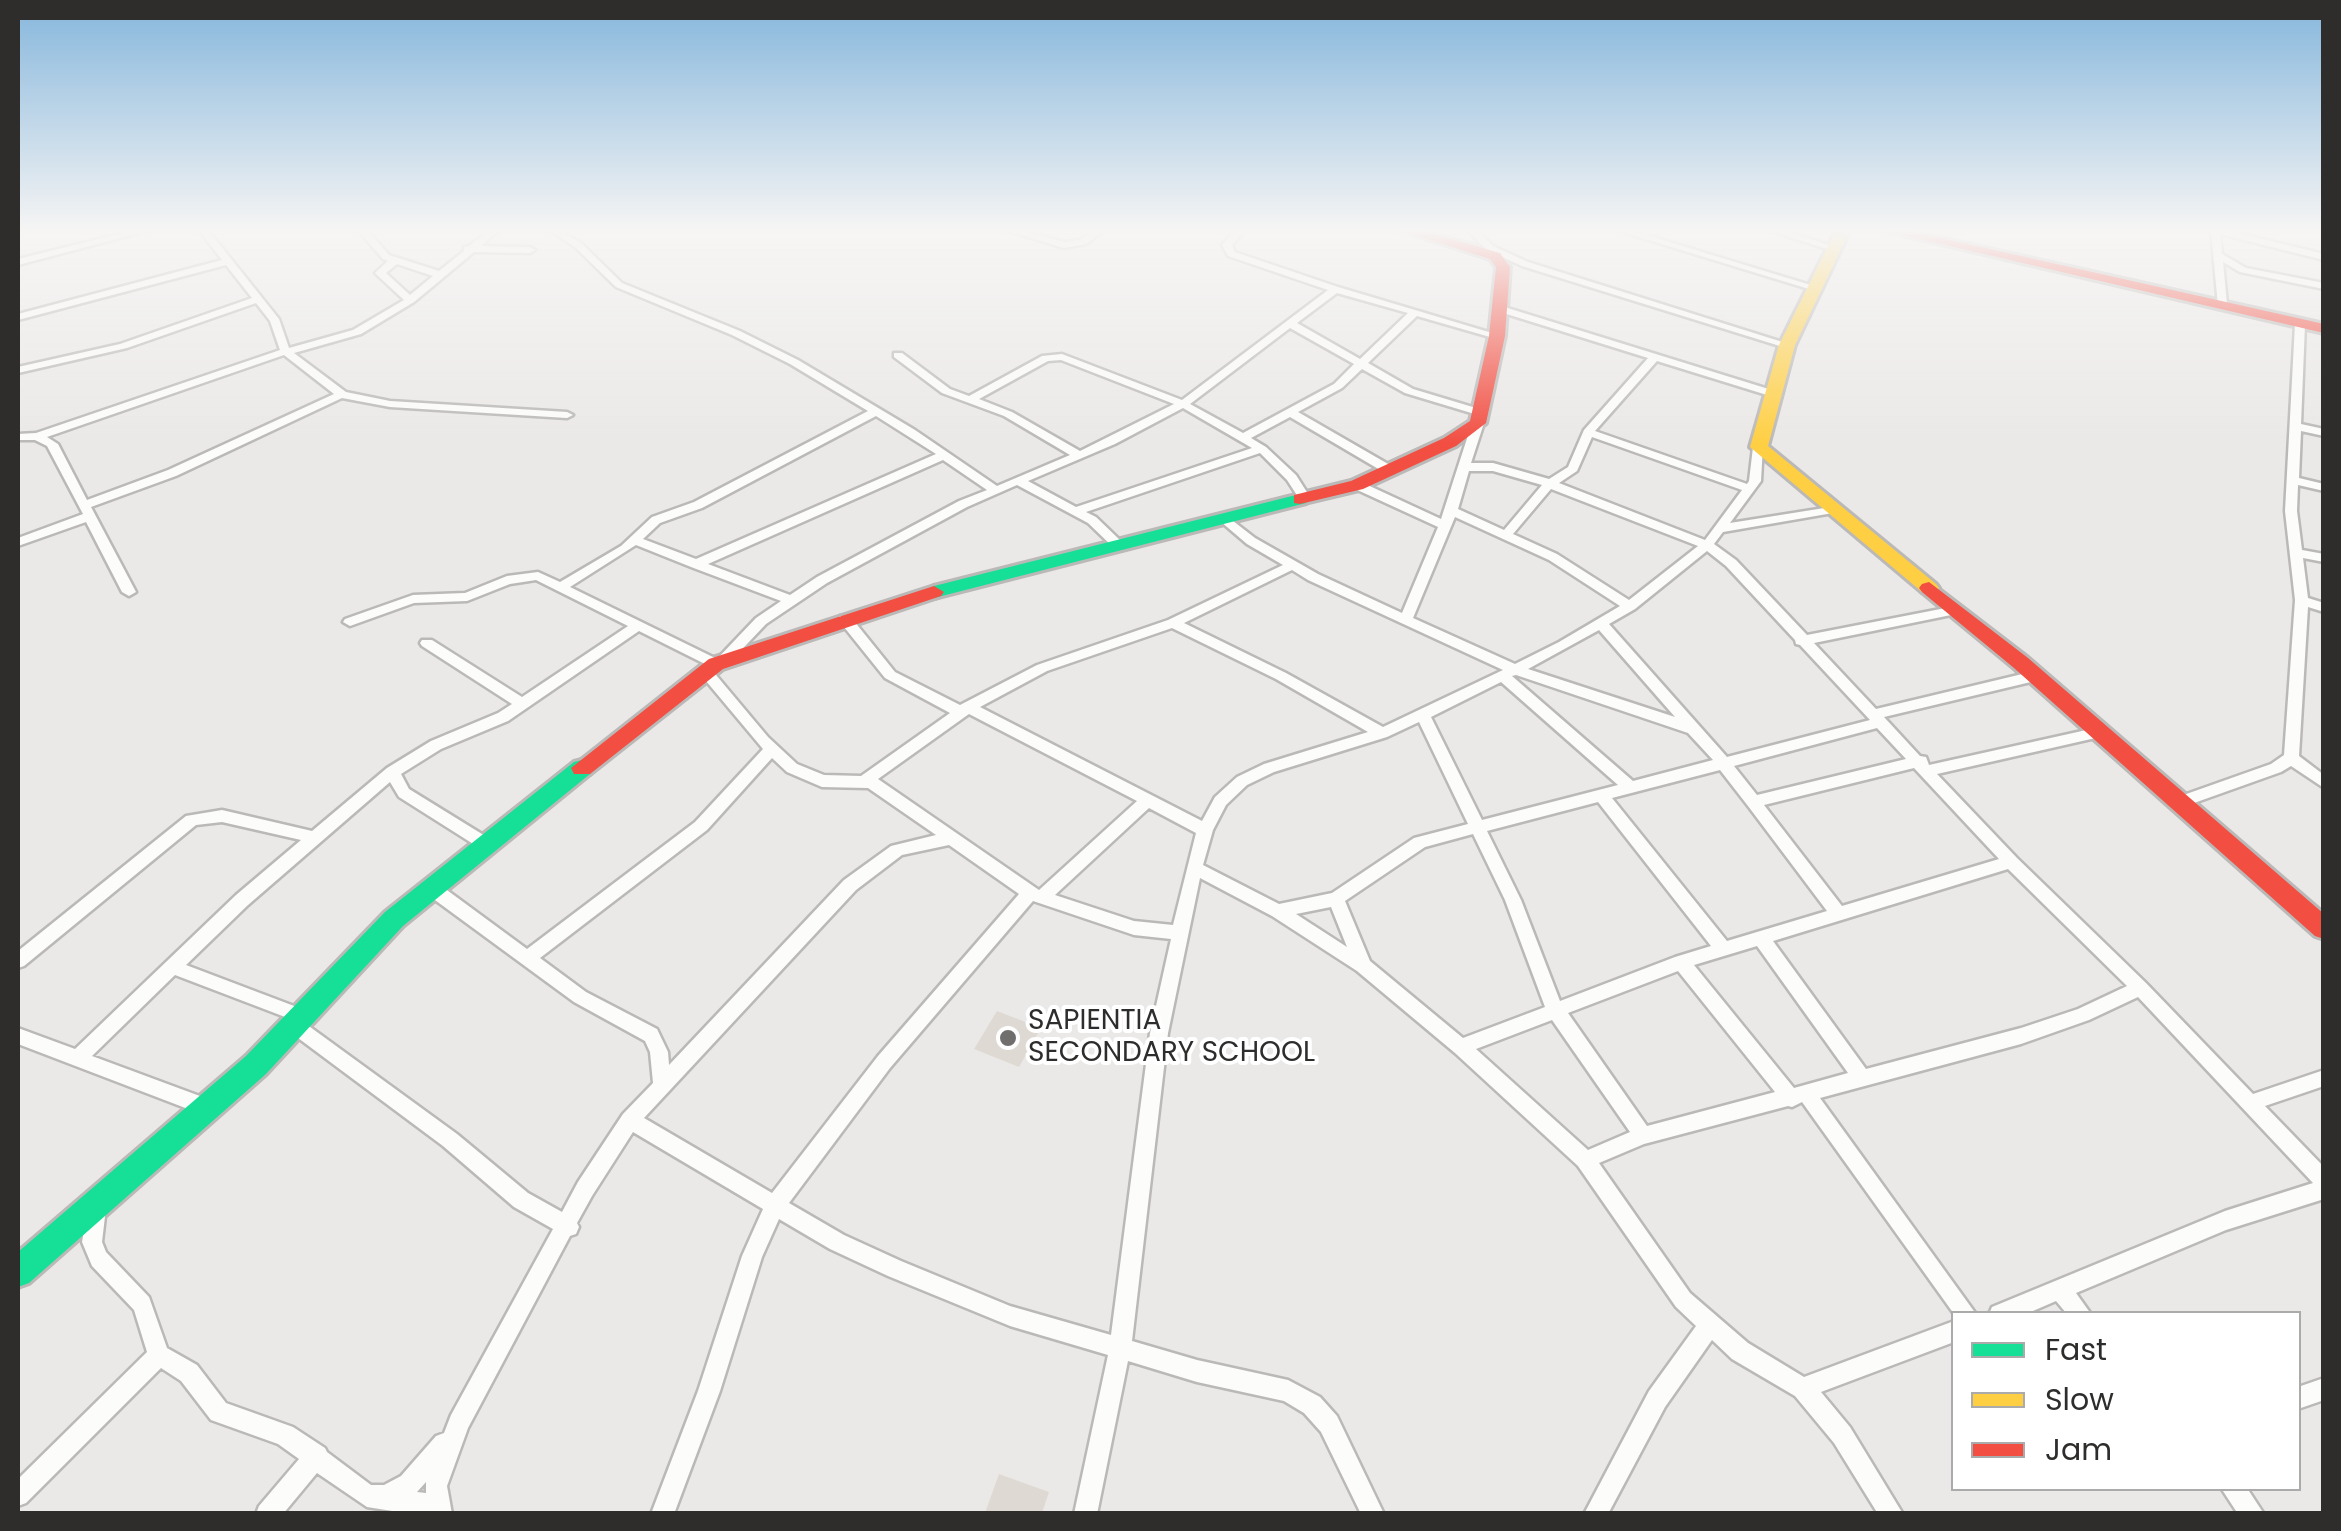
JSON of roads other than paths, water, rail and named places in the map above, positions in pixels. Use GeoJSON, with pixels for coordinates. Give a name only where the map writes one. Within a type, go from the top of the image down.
{"type":"FeatureCollection","features":[{"type":"Feature","properties":{"kind":"street"},"geometry":{"type":"LineString","coordinates":[[18,318],[80,301]]}},
{"type":"Feature","properties":{"kind":"street"},"geometry":{"type":"LineString","coordinates":[[18,370],[123,346],[250,301]]}},
{"type":"Feature","properties":{"kind":"street"},"geometry":{"type":"LineString","coordinates":[[259,301],[274,321],[285,352],[342,394],[390,404],[567,415]]}},
{"type":"Feature","properties":{"kind":"street"},"geometry":{"type":"LineString","coordinates":[[18,437],[37,436],[285,352],[357,332],[408,301]]}},
{"type":"Feature","properties":{"kind":"street"},"geometry":{"type":"LineString","coordinates":[[659,301],[736,333],[876,411],[995,490]]}},
{"type":"Feature","properties":{"kind":"street"},"geometry":{"type":"LineString","coordinates":[[18,1272],[209,1108],[300,1022],[394,918],[430,886],[715,666],[760,620],[788,599],[995,490],[1079,455],[1183,404],[1320,301]]}},
{"type":"Feature","properties":{"kind":"street"},"geometry":{"type":"LineString","coordinates":[[1379,301],[1497,336]]}},
{"type":"Feature","properties":{"kind":"street"},"geometry":{"type":"LineString","coordinates":[[1407,618],[1452,511],[1480,418],[1502,301]]}},
{"type":"Feature","properties":{"kind":"street"},"geometry":{"type":"LineString","coordinates":[[1646,301],[1787,345]]}},
{"type":"Feature","properties":{"kind":"street"},"geometry":{"type":"LineString","coordinates":[[1085,1514],[1120,1348],[1154,1072],[1180,933],[1205,830],[1220,801],[1242,781],[1269,768],[1423,716],[1601,624],[1630,606],[1706,545],[1749,489],[1760,466],[1759,447],[1771,394],[1806,301]]}},
{"type":"Feature","properties":{"kind":"street"},"geometry":{"type":"LineString","coordinates":[[2210,301],[2312,326],[2292,480],[2302,600],[2290,758]]}},
{"type":"Feature","properties":{"kind":"street"},"geometry":{"type":"LineString","coordinates":[[1502,309],[1771,394]]}},
{"type":"Feature","properties":{"kind":"street"},"geometry":{"type":"LineString","coordinates":[[1243,438],[1338,386],[1415,312]]}},
{"type":"Feature","properties":{"kind":"street"},"geometry":{"type":"LineString","coordinates":[[1291,324],[1408,391],[1480,418]]}},
{"type":"Feature","properties":{"kind":"street"},"geometry":{"type":"LineString","coordinates":[[898,355],[946,390],[1008,414],[1079,455]]}},
{"type":"Feature","properties":{"kind":"street"},"geometry":{"type":"LineString","coordinates":[[970,399],[1055,356],[1183,404],[1243,438],[1262,449],[1292,478],[1304,498]]}},
{"type":"Feature","properties":{"kind":"street"},"geometry":{"type":"LineString","coordinates":[[1507,534],[1548,484],[1573,469],[1588,432],[1654,358]]}},
{"type":"Feature","properties":{"kind":"street"},"geometry":{"type":"LineString","coordinates":[[18,542],[342,394]]}},
{"type":"Feature","properties":{"kind":"street"},"geometry":{"type":"LineString","coordinates":[[564,586],[636,541],[656,520],[698,506],[876,411]]}},
{"type":"Feature","properties":{"kind":"street"},"geometry":{"type":"LineString","coordinates":[[1289,412],[1391,471]]}},
{"type":"Feature","properties":{"kind":"street"},"geometry":{"type":"LineString","coordinates":[[715,666],[845,620],[1357,485],[1391,471],[1480,418]]}},
{"type":"Feature","properties":{"kind":"street"},"geometry":{"type":"LineString","coordinates":[[2296,426],[2324,434]]}},
{"type":"Feature","properties":{"kind":"street"},"geometry":{"type":"LineString","coordinates":[[1588,432],[1749,489]]}},
{"type":"Feature","properties":{"kind":"street"},"geometry":{"type":"LineString","coordinates":[[37,436],[52,444],[129,592]]}},
{"type":"Feature","properties":{"kind":"street"},"geometry":{"type":"LineString","coordinates":[[1759,447],[2036,676],[2324,929]]}},
{"type":"Feature","properties":{"kind":"street"},"geometry":{"type":"LineString","coordinates":[[1076,511],[1262,449]]}},
{"type":"Feature","properties":{"kind":"street"},"geometry":{"type":"LineString","coordinates":[[696,564],[944,455]]}},
{"type":"Feature","properties":{"kind":"street"},"geometry":{"type":"LineString","coordinates":[[1465,467],[1514,470],[1706,545],[1761,594],[2011,862],[2140,988],[2324,1181]]}},
{"type":"Feature","properties":{"kind":"street"},"geometry":{"type":"LineString","coordinates":[[1018,480],[1076,511],[1118,545]]}},
{"type":"Feature","properties":{"kind":"street"},"geometry":{"type":"LineString","coordinates":[[2292,480],[2324,488]]}},
{"type":"Feature","properties":{"kind":"street"},"geometry":{"type":"LineString","coordinates":[[1357,485],[1446,526]]}},
{"type":"Feature","properties":{"kind":"street"},"geometry":{"type":"LineString","coordinates":[[1718,530],[1833,509]]}},
{"type":"Feature","properties":{"kind":"street"},"geometry":{"type":"LineString","coordinates":[[1452,511],[1507,534],[1630,606]]}},
{"type":"Feature","properties":{"kind":"street"},"geometry":{"type":"LineString","coordinates":[[1224,518],[1291,566],[1407,618],[1508,672],[1694,729]]}},
{"type":"Feature","properties":{"kind":"street"},"geometry":{"type":"LineString","coordinates":[[636,541],[788,599]]}},
{"type":"Feature","properties":{"kind":"street"},"geometry":{"type":"LineString","coordinates":[[2295,552],[2324,558]]}},
{"type":"Feature","properties":{"kind":"street"},"geometry":{"type":"LineString","coordinates":[[864,782],[964,710],[1042,668],[1173,623],[1291,566]]}},
{"type":"Feature","properties":{"kind":"street"},"geometry":{"type":"LineString","coordinates":[[350,622],[412,599],[467,597],[524,576],[564,586],[715,666],[772,749],[812,778],[876,785],[947,839],[1036,895],[1134,928],[1180,933]]}},
{"type":"Feature","properties":{"kind":"street"},"geometry":{"type":"LineString","coordinates":[[2302,600],[2324,608]]}},
{"type":"Feature","properties":{"kind":"street"},"geometry":{"type":"LineString","coordinates":[[1801,641],[1956,610]]}},
{"type":"Feature","properties":{"kind":"street"},"geometry":{"type":"LineString","coordinates":[[845,620],[890,675],[1205,830]]}},
{"type":"Feature","properties":{"kind":"street"},"geometry":{"type":"LineString","coordinates":[[1173,623],[1281,676],[1382,733]]}},
{"type":"Feature","properties":{"kind":"street"},"geometry":{"type":"LineString","coordinates":[[1601,624],[1722,761],[1837,912]]}},
{"type":"Feature","properties":{"kind":"street"},"geometry":{"type":"LineString","coordinates":[[78,1059],[312,837],[392,772],[523,704],[639,626]]}},
{"type":"Feature","properties":{"kind":"street"},"geometry":{"type":"LineString","coordinates":[[427,643],[523,704]]}},
{"type":"Feature","properties":{"kind":"street"},"geometry":{"type":"LineString","coordinates":[[1508,672],[1630,787]]}},
{"type":"Feature","properties":{"kind":"street"},"geometry":{"type":"LineString","coordinates":[[1278,911],[1336,899],[1420,842],[2036,676]]}},
{"type":"Feature","properties":{"kind":"street"},"geometry":{"type":"LineString","coordinates":[[1423,716],[1479,825],[1554,1008],[1643,1136]]}},
{"type":"Feature","properties":{"kind":"street"},"geometry":{"type":"LineString","coordinates":[[1753,802],[2100,732]]}},
{"type":"Feature","properties":{"kind":"street"},"geometry":{"type":"LineString","coordinates":[[530,956],[701,826],[772,749]]}},
{"type":"Feature","properties":{"kind":"street"},"geometry":{"type":"LineString","coordinates":[[2290,758],[2324,783]]}},
{"type":"Feature","properties":{"kind":"street"},"geometry":{"type":"LineString","coordinates":[[2180,802],[2276,768],[2290,758]]}},
{"type":"Feature","properties":{"kind":"street"},"geometry":{"type":"LineString","coordinates":[[392,772],[404,793],[484,843]]}},
{"type":"Feature","properties":{"kind":"street"},"geometry":{"type":"LineString","coordinates":[[1601,794],[1722,949]]}},
{"type":"Feature","properties":{"kind":"street"},"geometry":{"type":"LineString","coordinates":[[662,1514],[709,1392],[752,1256],[775,1205],[884,1062],[1036,895],[1146,802]]}},
{"type":"Feature","properties":{"kind":"street"},"geometry":{"type":"LineString","coordinates":[[18,961],[192,820],[222,816],[312,837]]}},
{"type":"Feature","properties":{"kind":"street"},"geometry":{"type":"LineString","coordinates":[[386,1497],[409,1484],[429,1465],[459,1423],[569,1227],[586,1189],[630,1120],[850,885],[897,850],[947,839]]}},
{"type":"Feature","properties":{"kind":"street"},"geometry":{"type":"LineString","coordinates":[[1461,1047],[1681,962],[2011,862]]}},
{"type":"Feature","properties":{"kind":"street"},"geometry":{"type":"LineString","coordinates":[[1194,868],[1278,911],[1362,966],[1461,1047],[1585,1160],[1682,1300],[1708,1327],[1803,1388],[1842,1435],[1892,1514]]}},
{"type":"Feature","properties":{"kind":"street"},"geometry":{"type":"LineString","coordinates":[[430,886],[580,996],[651,1034],[659,1052],[662,1085]]}},
{"type":"Feature","properties":{"kind":"street"},"geometry":{"type":"LineString","coordinates":[[1336,899],[1362,966]]}},
{"type":"Feature","properties":{"kind":"street"},"geometry":{"type":"LineString","coordinates":[[1760,937],[1863,1079]]}},
{"type":"Feature","properties":{"kind":"street"},"geometry":{"type":"LineString","coordinates":[[1681,962],[1800,1097],[1964,1311]]}},
{"type":"Feature","properties":{"kind":"street"},"geometry":{"type":"LineString","coordinates":[[176,968],[300,1022],[521,1200],[569,1227]]}},
{"type":"Feature","properties":{"kind":"street"},"geometry":{"type":"LineString","coordinates":[[1585,1160],[1643,1136],[2021,1036],[2083,1015],[2140,988]]}},
{"type":"Feature","properties":{"kind":"street"},"geometry":{"type":"LineString","coordinates":[[18,1036],[209,1108]]}},
{"type":"Feature","properties":{"kind":"street"},"geometry":{"type":"LineString","coordinates":[[2248,1104],[2324,1078]]}},
{"type":"Feature","properties":{"kind":"street"},"geometry":{"type":"LineString","coordinates":[[630,1120],[836,1242],[895,1269],[1010,1316],[1197,1372],[1288,1390],[1312,1404],[1329,1424],[1374,1514]]}},
{"type":"Feature","properties":{"kind":"street"},"geometry":{"type":"LineString","coordinates":[[2006,1311],[2225,1221],[2324,1189]]}},
{"type":"Feature","properties":{"kind":"street"},"geometry":{"type":"LineString","coordinates":[[97,1204],[92,1242],[99,1259],[142,1304],[159,1354],[199,1382],[219,1412],[285,1435],[317,1456],[354,1490],[439,1510],[436,1486],[459,1423]]}},
{"type":"Feature","properties":{"kind":"street"},"geometry":{"type":"LineString","coordinates":[[2060,1290],[2078,1311]]}},
{"type":"Feature","properties":{"kind":"street"},"geometry":{"type":"LineString","coordinates":[[1595,1514],[1656,1400],[1708,1327]]}},
{"type":"Feature","properties":{"kind":"street"},"geometry":{"type":"LineString","coordinates":[[1803,1388],[1951,1332]]}},
{"type":"Feature","properties":{"kind":"street"},"geometry":{"type":"LineString","coordinates":[[18,1496],[159,1354]]}},
{"type":"Feature","properties":{"kind":"street"},"geometry":{"type":"LineString","coordinates":[[267,1514],[317,1456]]}},
{"type":"Feature","properties":{"kind":"street"},"geometry":{"type":"LineString","coordinates":[[2234,1491],[2253,1514]]}},
{"type":"Feature","properties":{"kind":"place","name":"SAPIENTIA SECONDARY SCHOOL"},"geometry":{"type":"Point","coordinates":[1008,1038]}}]}
